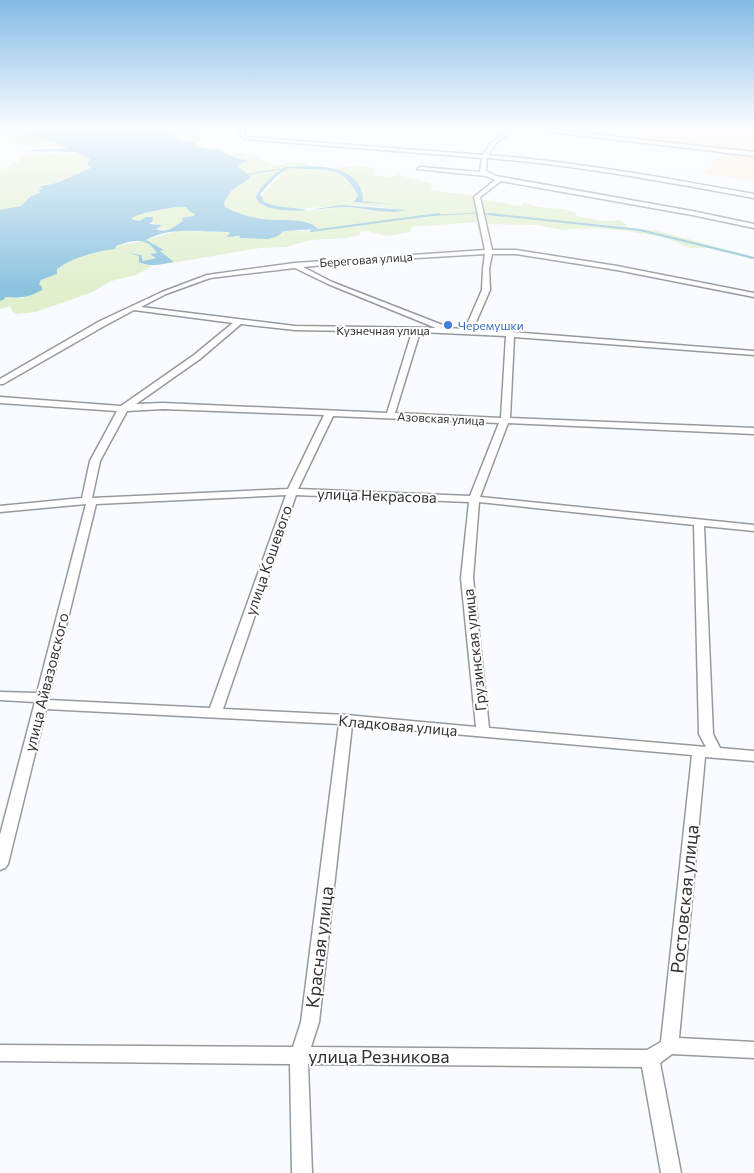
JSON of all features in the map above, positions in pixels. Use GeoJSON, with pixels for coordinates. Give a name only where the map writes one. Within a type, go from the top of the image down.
{"type":"FeatureCollection","features":[{"type":"Feature","properties":{"kind":"street"},"geometry":{"type":"LineString","coordinates":[[468,331],[486,290],[486,269],[490,252],[486,228],[477,200],[479,195],[498,182]]}},
{"type":"Feature","properties":{"kind":"street"},"geometry":{"type":"LineString","coordinates":[[517,182],[682,211],[754,226]]}},
{"type":"Feature","properties":{"kind":"street"},"geometry":{"type":"LineString","coordinates":[[674,182],[754,196]]}},
{"type":"Feature","properties":{"kind":"street","name":"Береговая улица"},"geometry":{"type":"LineString","coordinates":[[0,382],[133,308],[210,276],[295,265],[490,252],[520,253],[572,260],[754,295]]}},
{"type":"Feature","properties":{"kind":"street"},"geometry":{"type":"LineString","coordinates":[[295,265],[330,283],[448,330]]}},
{"type":"Feature","properties":{"kind":"street","name":"Кузнечная улица"},"geometry":{"type":"LineString","coordinates":[[133,308],[318,330],[448,330],[510,333],[754,353]]}},
{"type":"Feature","properties":{"kind":"street","name":"улица Айвазовского"},"geometry":{"type":"LineString","coordinates":[[0,864],[89,501],[95,461],[125,408],[197,357],[240,321]]}},
{"type":"Feature","properties":{"kind":"street"},"geometry":{"type":"LineString","coordinates":[[390,416],[417,330]]}},
{"type":"Feature","properties":{"kind":"street","name":"Грузинская улица"},"geometry":{"type":"LineString","coordinates":[[483,733],[467,595],[474,499],[506,417],[510,333]]}},
{"type":"Feature","properties":{"kind":"street","name":"Азовская улица"},"geometry":{"type":"LineString","coordinates":[[0,400],[125,408],[163,406],[330,412],[754,431]]}},
{"type":"Feature","properties":{"kind":"street","name":"улица Кошевого"},"geometry":{"type":"LineString","coordinates":[[216,712],[292,492],[330,412]]}},
{"type":"Feature","properties":{"kind":"street","name":"улица Некрасова"},"geometry":{"type":"LineString","coordinates":[[0,509],[89,501],[292,492],[474,499],[754,528]]}},
{"type":"Feature","properties":{"kind":"street","name":"Ростовская улица"},"geometry":{"type":"LineString","coordinates":[[669,1046],[707,752],[699,522]]}},
{"type":"Feature","properties":{"kind":"street","name":"Кладковая улица"},"geometry":{"type":"LineString","coordinates":[[0,696],[41,701],[346,720],[754,756]]}},
{"type":"Feature","properties":{"kind":"street","name":"Красная улица"},"geometry":{"type":"LineString","coordinates":[[302,1173],[299,1056],[310,1022],[346,720]]}},
{"type":"Feature","properties":{"kind":"street"},"geometry":{"type":"LineString","coordinates":[[671,1173],[650,1059],[669,1046],[754,1050]]}},
{"type":"Feature","properties":{"kind":"street","name":"улица Резникова"},"geometry":{"type":"LineString","coordinates":[[0,1053],[650,1059]]}},
{"type":"Feature","properties":{"kind":"green space"},"geometry":{"type":"Polygon","coordinates":[[[0,182],[58,182],[39,186],[43,188],[38,191],[42,192],[30,197],[21,206],[0,210],[0,182]]]}},
{"type":"Feature","properties":{"kind":"green space"},"geometry":{"type":"Polygon","coordinates":[[[245,182],[269,182],[258,193],[262,204],[269,207],[310,211],[343,207],[405,211],[383,207],[353,206],[286,208],[267,203],[260,197],[274,182],[349,182],[358,195],[354,202],[394,206],[361,201],[363,196],[355,182],[425,182],[432,185],[430,190],[475,196],[475,206],[483,234],[480,235],[476,222],[411,227],[411,232],[387,236],[361,231],[359,235],[347,238],[311,240],[286,247],[260,248],[172,263],[160,251],[163,250],[145,240],[178,231],[228,232],[235,237],[240,237],[284,231],[311,231],[309,222],[265,220],[241,214],[225,207],[224,203],[231,191],[245,182]]]}},
{"type":"Feature","properties":{"kind":"green space"},"geometry":{"type":"Polygon","coordinates":[[[481,200],[522,206],[525,203],[539,207],[562,209],[576,213],[576,216],[602,221],[621,220],[629,228],[655,230],[754,257],[754,260],[708,248],[690,248],[666,238],[627,231],[593,228],[563,230],[536,225],[487,224],[481,200]]]}},
{"type":"Feature","properties":{"kind":"green space"},"geometry":{"type":"Polygon","coordinates":[[[186,207],[195,214],[194,216],[182,218],[184,221],[168,230],[155,229],[161,225],[131,219],[145,213],[186,207]]]}},
{"type":"Feature","properties":{"kind":"green space"},"geometry":{"type":"Polygon","coordinates":[[[144,241],[150,243],[158,253],[151,254],[155,258],[145,261],[139,257],[142,264],[153,266],[136,275],[111,281],[92,292],[36,312],[17,314],[12,311],[10,306],[0,309],[0,301],[3,297],[24,298],[41,280],[57,274],[57,269],[77,258],[114,249],[115,246],[144,241]]]}},
{"type":"Feature","properties":{"kind":"water"},"geometry":{"type":"Polygon","coordinates":[[[245,182],[231,191],[224,203],[225,207],[257,218],[307,222],[318,229],[284,231],[276,237],[268,239],[239,238],[240,236],[226,237],[230,233],[228,232],[176,231],[165,233],[146,240],[164,250],[160,251],[174,262],[152,265],[139,262],[139,256],[128,253],[141,255],[143,261],[156,258],[150,254],[157,253],[144,242],[128,242],[116,246],[115,249],[100,251],[63,265],[57,269],[57,274],[41,280],[39,284],[42,290],[37,293],[23,297],[4,297],[5,299],[0,301],[0,210],[21,206],[30,197],[41,192],[37,191],[43,188],[38,187],[56,183],[245,182]],[[176,207],[139,215],[131,219],[139,221],[146,217],[153,217],[152,222],[149,224],[162,225],[156,229],[164,231],[183,221],[182,218],[194,216],[195,214],[186,207],[176,207]]]}},
{"type":"Feature","properties":{"kind":"water"},"geometry":{"type":"Polygon","coordinates":[[[267,182],[271,182],[260,194],[264,202],[276,206],[308,210],[273,209],[263,205],[256,198],[267,182]]]}},
{"type":"Feature","properties":{"kind":"water"},"geometry":{"type":"Polygon","coordinates":[[[349,182],[356,182],[360,187],[363,197],[362,201],[395,205],[354,202],[358,195],[349,182]]]}},
{"type":"Feature","properties":{"kind":"water"},"geometry":{"type":"Polygon","coordinates":[[[341,205],[406,210],[385,212],[339,207],[311,210],[341,205]]]}},
{"type":"Feature","properties":{"kind":"waterway"},"geometry":{"type":"LineString","coordinates":[[425,216],[477,213]]}},
{"type":"Feature","properties":{"kind":"waterway"},"geometry":{"type":"LineString","coordinates":[[425,216],[439,214]]}},
{"type":"Feature","properties":{"kind":"waterway"},"geometry":{"type":"LineString","coordinates":[[486,214],[501,216]]}},
{"type":"Feature","properties":{"kind":"waterway"},"geometry":{"type":"LineString","coordinates":[[489,214],[640,230],[754,258]]}},
{"type":"Feature","properties":{"kind":"waterway"},"geometry":{"type":"LineString","coordinates":[[311,231],[425,216]]}},
{"type":"Feature","properties":{"kind":"place","name":"Черемушки"},"geometry":{"type":"Point","coordinates":[448,325]}}]}
